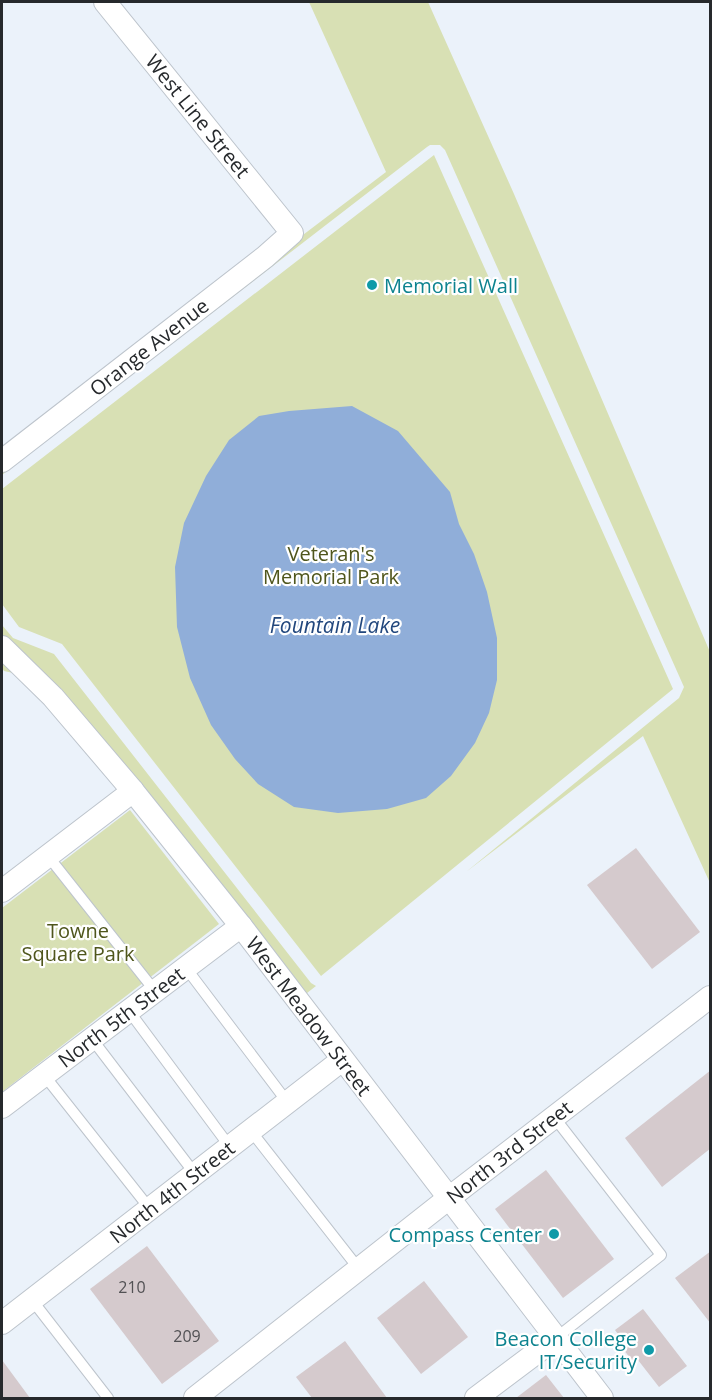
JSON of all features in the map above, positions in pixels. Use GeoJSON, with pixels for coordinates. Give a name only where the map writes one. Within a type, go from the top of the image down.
{"type":"FeatureCollection","features":[{"type":"Feature","properties":{"kind":"street","name":"West Line Street"},"geometry":{"type":"LineString","coordinates":[[105,2],[291,231]]}},
{"type":"Feature","properties":{"kind":"street","name":"Orange Avenue"},"geometry":{"type":"LineString","coordinates":[[2,461],[265,257],[292,233],[291,231]]}},
{"type":"Feature","properties":{"kind":"street","name":"West Meadow Street"},"geometry":{"type":"LineString","coordinates":[[6,660],[53,697],[134,791],[241,926],[602,1398]]}},
{"type":"Feature","properties":{"kind":"street"},"geometry":{"type":"LineString","coordinates":[[2,891],[134,791]]}},
{"type":"Feature","properties":{"kind":"street","name":"North 5th Street"},"geometry":{"type":"LineString","coordinates":[[2,1107],[241,926]]}},
{"type":"Feature","properties":{"kind":"street","name":"North 3rd Street"},"geometry":{"type":"LineString","coordinates":[[195,1398],[449,1198],[711,997]]}},
{"type":"Feature","properties":{"kind":"street","name":"North 4th Street"},"geometry":{"type":"LineString","coordinates":[[2,1323],[342,1060]]}},
{"type":"Feature","properties":{"kind":"street"},"geometry":{"type":"LineString","coordinates":[[476,1398],[556,1338]]}},
{"type":"Feature","properties":{"kind":"lane"},"geometry":{"type":"LineString","coordinates":[[48,856],[155,991]]}},
{"type":"Feature","properties":{"kind":"lane"},"geometry":{"type":"LineString","coordinates":[[186,968],[288,1103]]}},
{"type":"Feature","properties":{"kind":"lane"},"geometry":{"type":"LineString","coordinates":[[129,1011],[230,1147]]}},
{"type":"Feature","properties":{"kind":"lane"},"geometry":{"type":"LineString","coordinates":[[92,1040],[195,1174]]}},
{"type":"Feature","properties":{"kind":"lane"},"geometry":{"type":"LineString","coordinates":[[44,1075],[150,1209]]}},
{"type":"Feature","properties":{"kind":"lane"},"geometry":{"type":"LineString","coordinates":[[554,1117],[661,1255],[556,1338]]}},
{"type":"Feature","properties":{"kind":"lane"},"geometry":{"type":"LineString","coordinates":[[250,1131],[359,1269]]}},
{"type":"Feature","properties":{"kind":"lane"},"geometry":{"type":"LineString","coordinates":[[32,1300],[108,1398]]}},
{"type":"Feature","properties":{"kind":"green space"},"geometry":{"type":"Polygon","coordinates":[[[309,2],[428,2],[514,194],[710,652],[710,883],[643,736],[466,872],[679,698],[684,687],[445,150],[440,145],[427,147],[2,475],[2,463],[386,172],[309,2]]]}},
{"type":"Feature","properties":{"kind":"green space","name":"Veteran's Memorial Park"},"geometry":{"type":"Polygon","coordinates":[[[434,155],[673,689],[321,976],[62,644],[19,627],[2,604],[2,489],[434,155]]]}},
{"type":"Feature","properties":{"kind":"green space"},"geometry":{"type":"Polygon","coordinates":[[[2,625],[13,638],[54,654],[311,983],[316,986],[298,1000],[41,679],[4,671],[2,668],[2,625]]]}},
{"type":"Feature","properties":{"kind":"green space","name":"Towne Square Park"},"geometry":{"type":"Polygon","coordinates":[[[130,810],[219,924],[2,1092],[2,908],[130,810]]]}},
{"type":"Feature","properties":{"kind":"water","name":"Fountain Lake"},"geometry":{"type":"Polygon","coordinates":[[[352,406],[398,431],[450,492],[459,524],[474,554],[487,592],[497,638],[497,680],[489,713],[475,743],[451,776],[426,798],[387,809],[338,813],[294,807],[258,784],[235,759],[211,725],[190,678],[177,627],[175,567],[184,523],[206,476],[229,440],[259,416],[352,406]]]}},
{"type":"Feature","properties":{"kind":"building"},"geometry":{"type":"Polygon","coordinates":[[[636,848],[700,932],[652,969],[587,885],[636,848]]]}},
{"type":"Feature","properties":{"kind":"building"},"geometry":{"type":"Polygon","coordinates":[[[711,1070],[711,1148],[662,1187],[625,1138],[711,1070]]]}},
{"type":"Feature","properties":{"kind":"building","name":"Compass Center"},"geometry":{"type":"Polygon","coordinates":[[[546,1170],[614,1259],[563,1298],[495,1209],[546,1170]]]}},
{"type":"Feature","properties":{"kind":"building"},"geometry":{"type":"Polygon","coordinates":[[[147,1246],[219,1341],[162,1384],[90,1289],[147,1246]]]}},
{"type":"Feature","properties":{"kind":"building"},"geometry":{"type":"Polygon","coordinates":[[[711,1251],[711,1324],[675,1278],[711,1251]]]}},
{"type":"Feature","properties":{"kind":"building"},"geometry":{"type":"Polygon","coordinates":[[[424,1281],[468,1337],[421,1374],[377,1318],[424,1281]]]}},
{"type":"Feature","properties":{"kind":"building","name":"Beacon College IT/Security"},"geometry":{"type":"Polygon","coordinates":[[[643,1309],[687,1366],[659,1387],[638,1360],[634,1363],[616,1340],[620,1337],[615,1330],[643,1309]]]}},
{"type":"Feature","properties":{"kind":"building"},"geometry":{"type":"Polygon","coordinates":[[[345,1341],[387,1398],[312,1398],[296,1377],[345,1341]]]}},
{"type":"Feature","properties":{"kind":"building"},"geometry":{"type":"Polygon","coordinates":[[[2,1360],[30,1398],[2,1398],[2,1360]]]}},
{"type":"Feature","properties":{"kind":"building"},"geometry":{"type":"Polygon","coordinates":[[[546,1375],[564,1398],[516,1398],[546,1375]]]}},
{"type":"Feature","properties":{"kind":"place","name":"Memorial Wall"},"geometry":{"type":"Point","coordinates":[372,285]}},
{"type":"Feature","properties":{"kind":"place","name":"Compass Center"},"geometry":{"type":"Point","coordinates":[554,1234]}},
{"type":"Feature","properties":{"kind":"place","name":"Beacon College IT/Security"},"geometry":{"type":"Point","coordinates":[649,1350]}}]}
